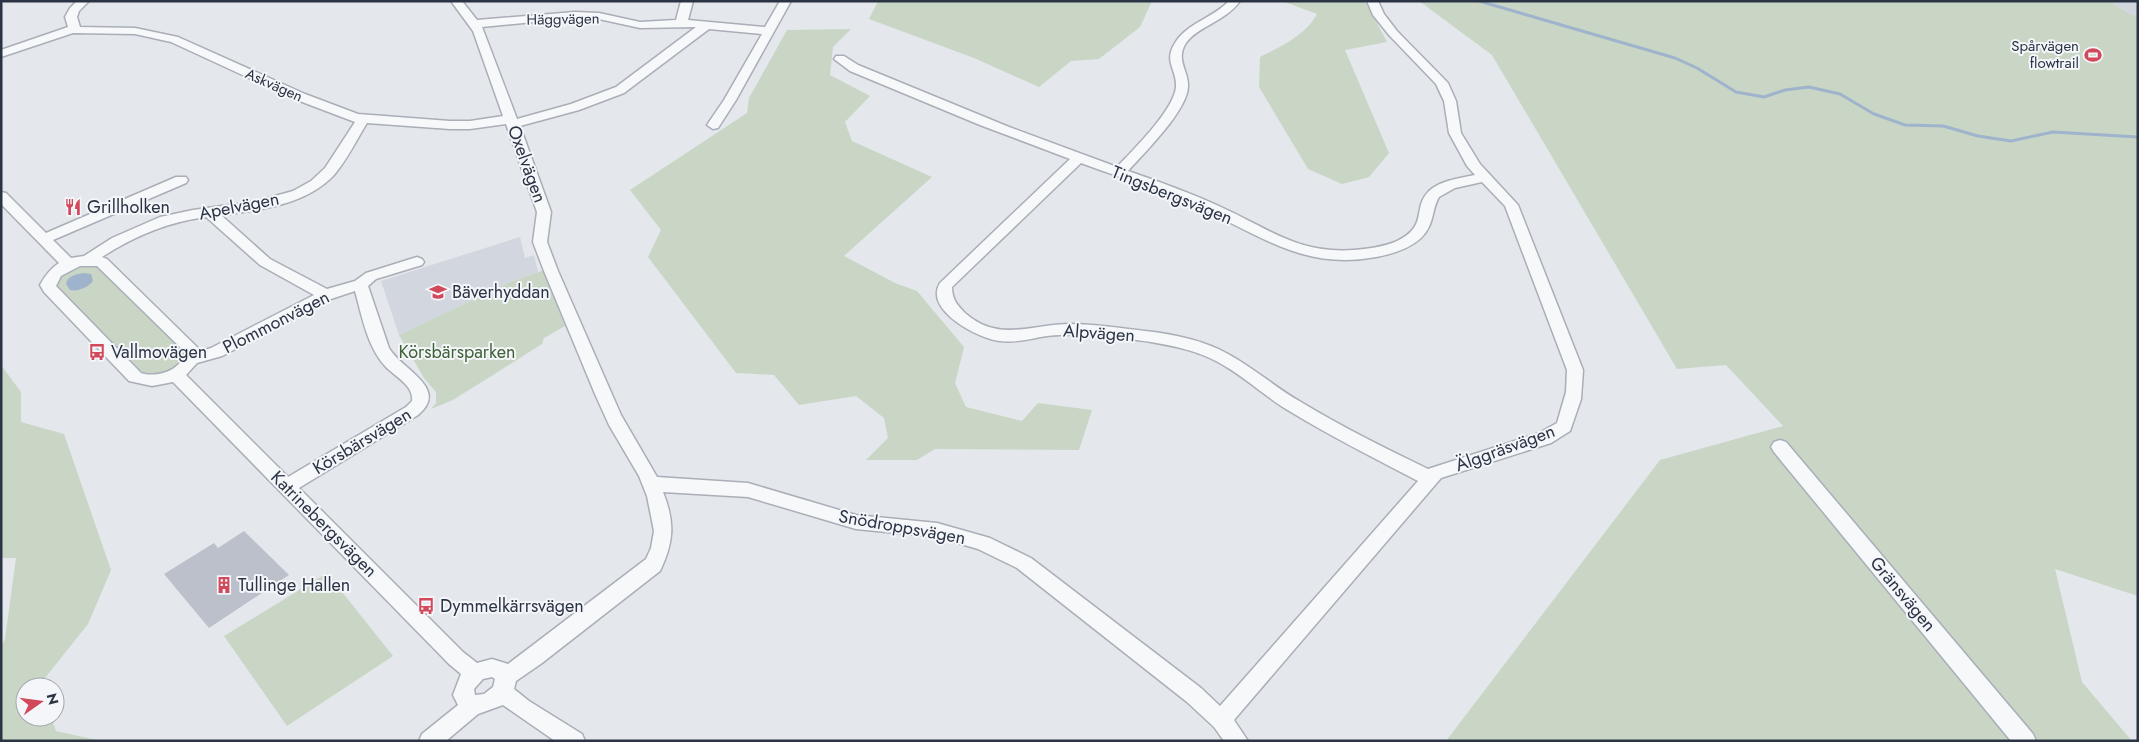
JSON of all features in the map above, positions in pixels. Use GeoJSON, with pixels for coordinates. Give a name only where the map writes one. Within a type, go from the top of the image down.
{"type":"FeatureCollection","features":[{"type":"Feature","properties":{"kind":"street"},"geometry":{"type":"LineString","coordinates":[[1,54],[75,28],[72,17],[78,5],[84,1]]}},
{"type":"Feature","properties":{"kind":"street","name":"Oxelvägen"},"geometry":{"type":"LineString","coordinates":[[456,1],[476,24],[544,212],[540,242],[581,349],[653,489]]}},
{"type":"Feature","properties":{"kind":"street"},"geometry":{"type":"LineString","coordinates":[[681,24],[687,1]]}},
{"type":"Feature","properties":{"kind":"street"},"geometry":{"type":"LineString","coordinates":[[713,125],[730,100],[786,1]]}},
{"type":"Feature","properties":{"kind":"street"},"geometry":{"type":"LineString","coordinates":[[1119,173],[1158,128],[1181,94],[1183,86],[1175,61],[1177,50],[1192,31],[1222,14],[1235,1]]}},
{"type":"Feature","properties":{"kind":"street","name":"Älggräsvägen"},"geometry":{"type":"LineString","coordinates":[[1221,720],[1409,504],[1429,478],[1434,474],[1479,458],[1545,438],[1564,428],[1572,404],[1576,379],[1575,370],[1525,236],[1511,206],[1483,178],[1454,133],[1450,101],[1442,83],[1393,32],[1379,15],[1372,1]]}},
{"type":"Feature","properties":{"kind":"street","name":"Häggvägen"},"geometry":{"type":"LineString","coordinates":[[476,24],[575,15],[599,16],[640,25],[681,24],[769,31]]}},
{"type":"Feature","properties":{"kind":"street","name":"Askvägen"},"geometry":{"type":"LineString","coordinates":[[75,28],[89,31],[135,31],[174,40],[300,97],[346,115],[363,119],[470,125],[511,121],[575,107],[620,90],[706,26]]}},
{"type":"Feature","properties":{"kind":"street","name":"Tingsbergsvägen"},"geometry":{"type":"LineString","coordinates":[[840,59],[854,68],[1003,130],[1213,208],[1286,246],[1311,254],[1336,256],[1375,252],[1406,241],[1422,227],[1431,197],[1436,192],[1452,185],[1483,178]]}},
{"type":"Feature","properties":{"kind":"street","name":"Apelvägen"},"geometry":{"type":"LineString","coordinates":[[89,260],[108,246],[165,221],[246,208],[274,201],[309,187],[323,178],[363,119]]}},
{"type":"Feature","properties":{"kind":"street","name":"Alpvägen"},"geometry":{"type":"LineString","coordinates":[[1079,158],[945,286],[944,297],[952,310],[982,331],[1000,336],[1050,330],[1097,331],[1168,340],[1202,349],[1234,364],[1300,410],[1429,478]]}},
{"type":"Feature","properties":{"kind":"street"},"geometry":{"type":"LineString","coordinates":[[44,239],[181,180]]}},
{"type":"Feature","properties":{"kind":"street"},"geometry":{"type":"LineString","coordinates":[[1,196],[68,264]]}},
{"type":"Feature","properties":{"kind":"street"},"geometry":{"type":"LineString","coordinates":[[210,213],[265,262],[326,295]]}},
{"type":"Feature","properties":{"kind":"street"},"geometry":{"type":"LineString","coordinates":[[89,260],[102,262],[174,330],[193,351],[191,359],[183,369],[157,381],[139,379],[83,324],[48,285],[53,275],[68,264],[89,260]]}},
{"type":"Feature","properties":{"kind":"street","name":"Plommonvägen"},"geometry":{"type":"LineString","coordinates":[[191,359],[216,352],[326,295],[360,284],[371,276],[417,262]]}},
{"type":"Feature","properties":{"kind":"street","name":"Körsbärsvägen"},"geometry":{"type":"LineString","coordinates":[[287,487],[412,412],[421,400],[420,390],[416,384],[397,370],[386,355],[360,284]]}},
{"type":"Feature","properties":{"kind":"street","name":"Katrinebergsvägen"},"geometry":{"type":"LineString","coordinates":[[175,374],[456,658],[475,673]]}},
{"type":"Feature","properties":{"kind":"street","name":"Gränsvägen"},"geometry":{"type":"LineString","coordinates":[[1780,447],[2025,741]]}},
{"type":"Feature","properties":{"kind":"street"},"geometry":{"type":"LineString","coordinates":[[430,741],[474,704],[489,702],[504,685],[535,657],[652,565],[660,552],[663,542],[653,489]]}},
{"type":"Feature","properties":{"kind":"street","name":"Snödroppsvägen"},"geometry":{"type":"LineString","coordinates":[[653,489],[748,490],[856,522],[937,530],[983,543],[1024,563],[1043,577],[1194,695],[1221,720],[1237,741]]}},
{"type":"Feature","properties":{"kind":"street"},"geometry":{"type":"LineString","coordinates":[[474,704],[465,699],[463,692],[466,683],[475,673],[492,668],[502,671],[504,685],[522,708],[574,741]]}},
{"type":"Feature","properties":{"kind":"shaded area"},"geometry":{"type":"Polygon","coordinates":[[[2109,1],[2138,1],[2138,16],[2130,14],[2109,1]]]}},
{"type":"Feature","properties":{"kind":"shaded area","name":"Bäverhyddan"},"geometry":{"type":"Polygon","coordinates":[[[520,237],[525,258],[534,255],[538,272],[510,282],[399,335],[381,281],[520,237]]]}},
{"type":"Feature","properties":{"kind":"green space"},"geometry":{"type":"Polygon","coordinates":[[[878,1],[1152,1],[1140,27],[1099,59],[1071,61],[1039,87],[974,58],[869,19],[878,1]]]}},
{"type":"Feature","properties":{"kind":"green space"},"geometry":{"type":"Polygon","coordinates":[[[1282,1],[1365,1],[1387,42],[1345,50],[1389,153],[1369,177],[1342,184],[1308,169],[1259,87],[1260,57],[1284,45],[1299,34],[1317,14],[1282,1]]]}},
{"type":"Feature","properties":{"kind":"green space"},"geometry":{"type":"Polygon","coordinates":[[[1419,1],[2109,1],[2130,14],[2138,16],[2138,596],[2055,569],[2082,682],[2132,741],[1446,741],[1660,460],[1783,426],[1726,365],[1677,369],[1492,55],[1419,1]]]}},
{"type":"Feature","properties":{"kind":"green space"},"geometry":{"type":"Polygon","coordinates":[[[851,29],[833,47],[830,75],[870,96],[845,122],[852,141],[932,177],[844,256],[895,283],[917,291],[964,347],[955,383],[966,407],[1022,421],[1038,403],[1092,410],[1079,450],[935,449],[917,460],[866,460],[888,438],[884,418],[856,396],[799,405],[774,375],[736,373],[648,257],[661,230],[630,190],[747,113],[749,98],[787,30],[851,29]]]}},
{"type":"Feature","properties":{"kind":"green space"},"geometry":{"type":"Polygon","coordinates":[[[79,266],[100,267],[183,348],[183,356],[175,368],[159,373],[143,372],[137,369],[56,286],[58,277],[79,266]]]}},
{"type":"Feature","properties":{"kind":"green space","name":"Körsbärsparken"},"geometry":{"type":"Polygon","coordinates":[[[544,270],[565,326],[544,338],[542,344],[453,400],[431,409],[436,403],[436,392],[424,378],[399,335],[510,282],[544,270]]]}},
{"type":"Feature","properties":{"kind":"green space"},"geometry":{"type":"Polygon","coordinates":[[[1,365],[21,392],[21,422],[64,434],[111,570],[88,624],[46,677],[15,677],[15,727],[55,727],[56,731],[101,741],[1,741],[1,647],[5,639],[16,558],[1,558],[1,365]]]}},
{"type":"Feature","properties":{"kind":"green space"},"geometry":{"type":"Polygon","coordinates":[[[327,573],[393,656],[287,726],[224,636],[327,573]]]}},
{"type":"Feature","properties":{"kind":"water"},"geometry":{"type":"Polygon","coordinates":[[[84,273],[91,274],[93,281],[83,288],[70,290],[66,284],[68,279],[84,273]]]}},
{"type":"Feature","properties":{"kind":"building","name":"Tullinge Hallen"},"geometry":{"type":"Polygon","coordinates":[[[244,531],[289,575],[209,628],[164,574],[214,543],[218,548],[244,531]]]}},
{"type":"Feature","properties":{"kind":"waterway"},"geometry":{"type":"LineString","coordinates":[[1479,1],[1675,58],[1697,68],[1736,92],[1764,97],[1785,90],[1809,87],[1840,94],[1874,114],[1905,125],[1943,126],[1978,136],[2011,141],[2053,132],[2138,137]]}},
{"type":"Feature","properties":{"kind":"place","name":"Spårvägen flowtrail"},"geometry":{"type":"Point","coordinates":[2093,55]}},
{"type":"Feature","properties":{"kind":"place","name":"Grillholken"},"geometry":{"type":"Point","coordinates":[73,207]}},
{"type":"Feature","properties":{"kind":"place","name":"Bäverhyddan"},"geometry":{"type":"Point","coordinates":[438,292]}},
{"type":"Feature","properties":{"kind":"place","name":"Vallmovägen"},"geometry":{"type":"Point","coordinates":[97,352]}},
{"type":"Feature","properties":{"kind":"place","name":"Tullinge Hallen"},"geometry":{"type":"Point","coordinates":[224,585]}},
{"type":"Feature","properties":{"kind":"place","name":"Dymmelkärrsvägen"},"geometry":{"type":"Point","coordinates":[426,606]}}]}
